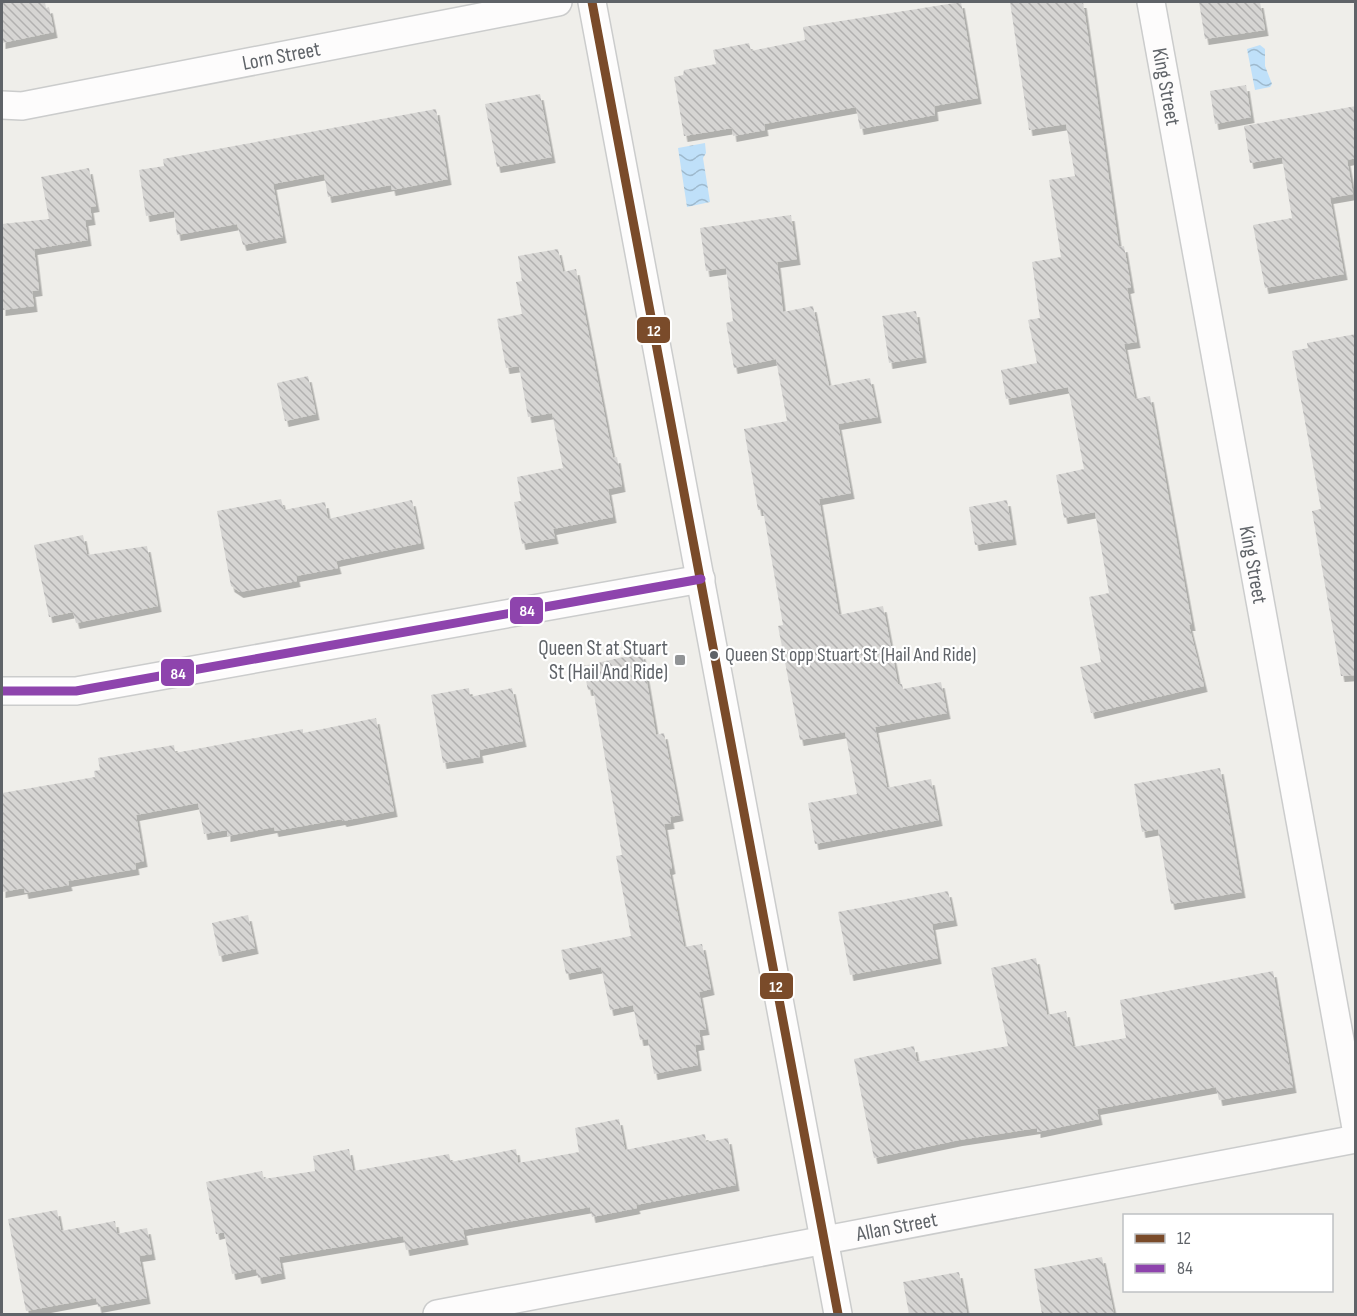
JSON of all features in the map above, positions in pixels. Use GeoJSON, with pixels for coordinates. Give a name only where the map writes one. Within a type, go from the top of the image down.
{"type":"FeatureCollection","features":[{"type":"Feature","properties":{"kind":"street","name":"Lorn Street"},"geometry":{"type":"LineString","coordinates":[[2,105],[22,106],[558,2]]}},
{"type":"Feature","properties":{"kind":"street"},"geometry":{"type":"LineString","coordinates":[[592,2],[838,1314]]}},
{"type":"Feature","properties":{"kind":"street","name":"King Street"},"geometry":{"type":"LineString","coordinates":[[1151,2],[1356,1128]]}},
{"type":"Feature","properties":{"kind":"street"},"geometry":{"type":"LineString","coordinates":[[2,691],[76,691],[701,579]]}},
{"type":"Feature","properties":{"kind":"street","name":"Allan Street"},"geometry":{"type":"LineString","coordinates":[[437,1314],[1356,1139]]}},
{"type":"Feature","properties":{"kind":"water"},"geometry":{"type":"Polygon","coordinates":[[[1260,45],[1265,49],[1265,66],[1272,84],[1270,87],[1255,90],[1247,49],[1260,45]]]}},
{"type":"Feature","properties":{"kind":"water"},"geometry":{"type":"Polygon","coordinates":[[[705,143],[706,153],[703,158],[710,202],[687,207],[678,148],[705,143]]]}},
{"type":"Feature","properties":{"kind":"building"},"geometry":{"type":"Polygon","coordinates":[[[2,2],[45,2],[46,8],[49,7],[54,32],[2,43],[2,2]]]}},
{"type":"Feature","properties":{"kind":"building"},"geometry":{"type":"Polygon","coordinates":[[[961,2],[978,98],[934,106],[935,115],[860,129],[856,107],[764,124],[765,130],[733,136],[732,128],[684,136],[674,77],[683,75],[684,70],[716,64],[713,50],[749,43],[751,51],[805,40],[803,27],[961,2]]]}},
{"type":"Feature","properties":{"kind":"building"},"geometry":{"type":"Polygon","coordinates":[[[1010,2],[1083,2],[1119,247],[1124,246],[1131,287],[1127,288],[1137,342],[1124,344],[1135,399],[1150,396],[1192,625],[1189,625],[1204,686],[1091,713],[1080,667],[1101,662],[1089,597],[1109,593],[1095,512],[1064,518],[1056,475],[1084,469],[1068,387],[1006,399],[1001,370],[1037,363],[1028,320],[1040,318],[1032,262],[1061,257],[1049,180],[1075,176],[1066,124],[1029,130],[1010,2]]]}},
{"type":"Feature","properties":{"kind":"building"},"geometry":{"type":"Polygon","coordinates":[[[1199,2],[1260,2],[1265,30],[1205,39],[1199,2]]]}},
{"type":"Feature","properties":{"kind":"building"},"geometry":{"type":"Polygon","coordinates":[[[1246,85],[1251,117],[1215,124],[1210,91],[1246,85]]]}},
{"type":"Feature","properties":{"kind":"building"},"geometry":{"type":"Polygon","coordinates":[[[540,94],[552,157],[497,167],[485,104],[540,94]]]}},
{"type":"Feature","properties":{"kind":"building"},"geometry":{"type":"Polygon","coordinates":[[[1356,106],[1356,158],[1347,160],[1353,194],[1330,198],[1344,274],[1265,288],[1253,225],[1292,218],[1282,157],[1250,163],[1244,126],[1356,106]]]}},
{"type":"Feature","properties":{"kind":"building"},"geometry":{"type":"Polygon","coordinates":[[[436,109],[448,179],[392,190],[391,185],[328,197],[324,174],[273,184],[283,237],[243,245],[237,224],[177,235],[174,211],[146,216],[139,170],[164,166],[163,159],[436,109]]]}},
{"type":"Feature","properties":{"kind":"building"},"geometry":{"type":"Polygon","coordinates":[[[89,168],[96,206],[90,207],[92,219],[85,220],[88,240],[34,249],[39,290],[32,291],[34,306],[2,310],[2,224],[49,219],[41,177],[89,168]]]}},
{"type":"Feature","properties":{"kind":"building"},"geometry":{"type":"Polygon","coordinates":[[[791,215],[797,259],[777,262],[783,312],[813,306],[829,386],[870,378],[878,417],[838,424],[851,493],[819,499],[839,615],[883,606],[898,684],[902,684],[903,689],[941,682],[947,713],[875,727],[887,788],[931,779],[939,820],[815,844],[808,803],[857,794],[845,732],[800,740],[778,626],[783,625],[763,510],[758,510],[744,429],[787,421],[776,359],[734,368],[726,323],[733,321],[726,268],[706,271],[700,228],[791,215]]]}},
{"type":"Feature","properties":{"kind":"building"},"geometry":{"type":"Polygon","coordinates":[[[558,249],[563,272],[576,269],[613,458],[617,457],[622,486],[608,489],[613,517],[553,529],[555,538],[522,544],[514,502],[521,501],[517,477],[563,468],[552,413],[528,417],[519,366],[506,368],[497,319],[522,314],[516,282],[522,281],[518,256],[558,249]]]}},
{"type":"Feature","properties":{"kind":"building"},"geometry":{"type":"Polygon","coordinates":[[[916,311],[923,357],[889,363],[882,316],[916,311]]]}},
{"type":"Feature","properties":{"kind":"building"},"geometry":{"type":"Polygon","coordinates":[[[1356,334],[1356,675],[1341,676],[1312,511],[1321,509],[1292,351],[1308,348],[1307,343],[1356,334]]]}},
{"type":"Feature","properties":{"kind":"building"},"geometry":{"type":"Polygon","coordinates":[[[308,376],[316,414],[285,421],[277,383],[308,376]]]}},
{"type":"Feature","properties":{"kind":"building"},"geometry":{"type":"Polygon","coordinates":[[[281,499],[284,510],[325,502],[328,519],[412,500],[421,543],[336,561],[338,568],[296,576],[297,581],[240,592],[231,586],[217,511],[281,499]]]}},
{"type":"Feature","properties":{"kind":"building"},"geometry":{"type":"Polygon","coordinates":[[[1007,500],[1013,539],[975,545],[969,507],[1007,500]]]}},
{"type":"Feature","properties":{"kind":"building"},"geometry":{"type":"Polygon","coordinates":[[[83,535],[87,555],[147,546],[158,606],[76,623],[73,612],[49,617],[34,545],[83,535]]]}},
{"type":"Feature","properties":{"kind":"building"},"geometry":{"type":"Polygon","coordinates":[[[642,653],[656,735],[664,733],[680,815],[670,817],[671,823],[664,824],[672,868],[669,869],[684,947],[702,944],[711,989],[699,992],[706,1029],[699,1030],[701,1044],[695,1045],[698,1065],[654,1074],[648,1039],[640,1040],[633,1005],[610,1010],[601,967],[566,974],[561,950],[631,936],[616,856],[622,855],[593,689],[588,690],[583,666],[642,653]]]}},
{"type":"Feature","properties":{"kind":"building"},"geometry":{"type":"Polygon","coordinates":[[[469,688],[470,697],[512,688],[523,741],[479,750],[480,757],[443,763],[431,695],[469,688]]]}},
{"type":"Feature","properties":{"kind":"building"},"geometry":{"type":"Polygon","coordinates":[[[376,718],[394,811],[343,821],[342,819],[275,831],[274,827],[227,836],[227,830],[204,834],[198,803],[136,815],[144,861],[135,863],[136,869],[68,881],[69,885],[25,893],[24,888],[2,892],[2,793],[95,777],[94,771],[100,770],[98,758],[174,745],[175,753],[303,729],[303,733],[376,718]]]}},
{"type":"Feature","properties":{"kind":"building"},"geometry":{"type":"Polygon","coordinates":[[[1220,768],[1242,892],[1171,904],[1158,829],[1142,832],[1134,784],[1220,768]]]}},
{"type":"Feature","properties":{"kind":"building"},"geometry":{"type":"Polygon","coordinates":[[[948,891],[954,920],[932,924],[938,958],[850,975],[838,912],[948,891]]]}},
{"type":"Feature","properties":{"kind":"building"},"geometry":{"type":"Polygon","coordinates":[[[248,915],[255,948],[219,956],[212,923],[248,915]]]}},
{"type":"Feature","properties":{"kind":"building"},"geometry":{"type":"Polygon","coordinates":[[[1036,958],[1047,1015],[1066,1011],[1073,1047],[1126,1038],[1120,1000],[1273,971],[1293,1087],[1219,1100],[1216,1087],[1097,1109],[1099,1119],[1037,1132],[1037,1128],[959,1140],[874,1158],[854,1059],[914,1046],[917,1062],[1008,1046],[991,968],[1036,958]]]}},
{"type":"Feature","properties":{"kind":"building"},"geometry":{"type":"Polygon","coordinates":[[[619,1119],[625,1150],[705,1134],[706,1142],[728,1138],[736,1185],[636,1205],[637,1208],[592,1217],[590,1207],[463,1230],[465,1239],[406,1250],[403,1236],[279,1257],[282,1273],[258,1278],[256,1269],[232,1274],[224,1232],[216,1234],[206,1182],[262,1171],[264,1179],[315,1171],[313,1156],[349,1149],[353,1171],[449,1154],[451,1162],[516,1149],[518,1163],[579,1152],[575,1128],[619,1119]]]}},
{"type":"Feature","properties":{"kind":"building"},"geometry":{"type":"Polygon","coordinates":[[[57,1210],[61,1231],[115,1221],[117,1234],[147,1228],[152,1254],[139,1256],[147,1298],[98,1307],[96,1298],[26,1311],[8,1219],[57,1210]]]}},
{"type":"Feature","properties":{"kind":"building"},"geometry":{"type":"Polygon","coordinates":[[[1102,1257],[1114,1314],[1042,1314],[1034,1269],[1102,1257]]]}},
{"type":"Feature","properties":{"kind":"building"},"geometry":{"type":"Polygon","coordinates":[[[959,1272],[967,1314],[909,1314],[903,1282],[959,1272]]]}},
{"type":"Feature","properties":{"kind":"transit line","name":"12"},"geometry":{"type":"LineString","coordinates":[[592,2],[838,1314]]}},
{"type":"Feature","properties":{"kind":"transit line","name":"84"},"geometry":{"type":"LineString","coordinates":[[2,691],[76,691],[701,579]]}},
{"type":"Feature","properties":{"kind":"place","name":"Queen St opp Stuart St (Hail And Ride)"},"geometry":{"type":"Point","coordinates":[714,655]}},
{"type":"Feature","properties":{"kind":"place","name":"Queen St at Stuart St (Hail And Ride)"},"geometry":{"type":"Point","coordinates":[680,660]}}]}
